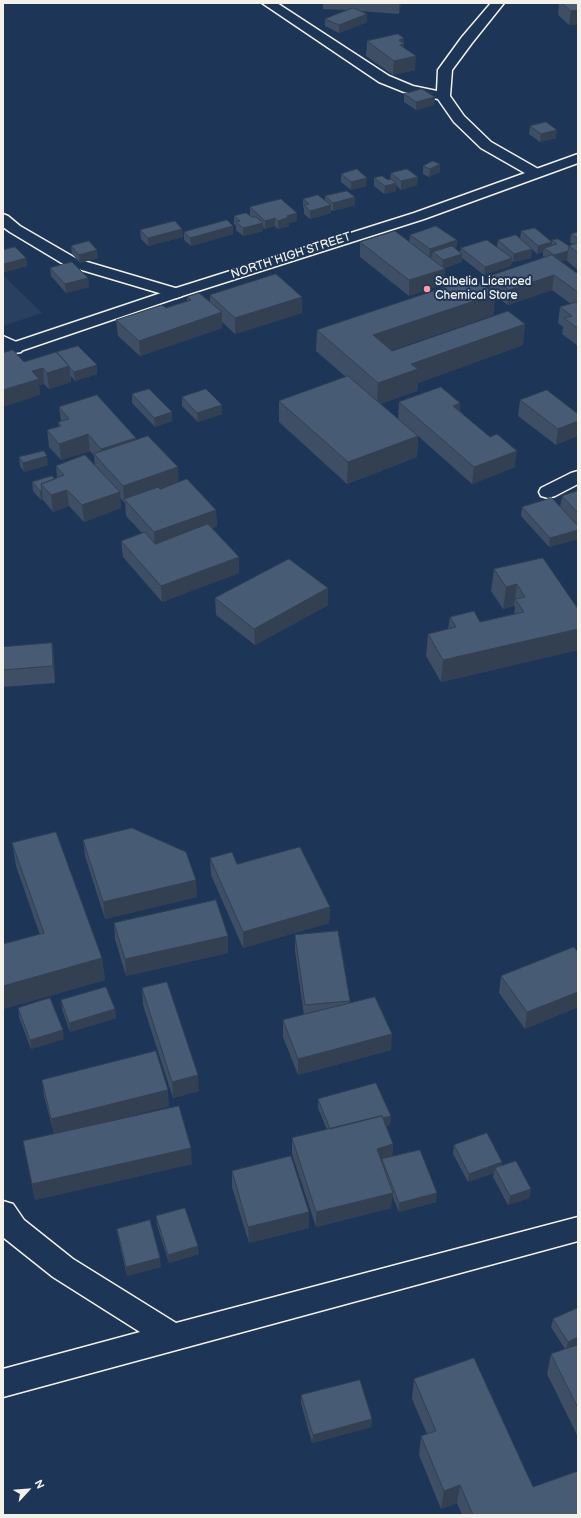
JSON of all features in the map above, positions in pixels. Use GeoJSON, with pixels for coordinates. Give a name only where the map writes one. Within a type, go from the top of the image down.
{"type":"FeatureCollection","features":[{"type":"Feature","properties":{"kind":"main road"},"geometry":{"type":"LineString","coordinates":[[268,3],[384,79],[409,89],[443,96]]}},
{"type":"Feature","properties":{"kind":"main road"},"geometry":{"type":"LineString","coordinates":[[498,3],[467,40],[445,70],[443,96],[459,119],[486,145],[536,173]]}},
{"type":"Feature","properties":{"kind":"main road","name":"NORTH HIGH STREET"},"geometry":{"type":"LineString","coordinates":[[7,347],[420,216],[578,158]]}},
{"type":"Feature","properties":{"kind":"main road"},"geometry":{"type":"LineString","coordinates":[[3,219],[15,229],[71,262],[176,293]]}},
{"type":"Feature","properties":{"kind":"main road"},"geometry":{"type":"LineString","coordinates":[[548,492],[578,477]]}},
{"type":"Feature","properties":{"kind":"main road"},"geometry":{"type":"LineString","coordinates":[[3,1213],[14,1229],[63,1268],[173,1337]]}},
{"type":"Feature","properties":{"kind":"main road"},"geometry":{"type":"LineString","coordinates":[[3,1383],[578,1228]]}},
{"type":"Feature","properties":{"kind":"shaded area"},"geometry":{"type":"Polygon","coordinates":[[[3,275],[42,313],[3,326],[3,275]]]}},
{"type":"Feature","properties":{"kind":"building"},"geometry":{"type":"Polygon","coordinates":[[[562,3],[578,3],[578,10],[571,11],[562,3]]]}},
{"type":"Feature","properties":{"kind":"building"},"geometry":{"type":"Polygon","coordinates":[[[353,8],[367,14],[339,25],[325,19],[353,8]]]}},
{"type":"Feature","properties":{"kind":"building"},"geometry":{"type":"Polygon","coordinates":[[[398,34],[404,38],[399,40],[404,44],[400,45],[416,56],[394,61],[367,41],[398,34]]]}},
{"type":"Feature","properties":{"kind":"building"},"geometry":{"type":"Polygon","coordinates":[[[422,89],[435,97],[416,102],[404,94],[422,89]]]}},
{"type":"Feature","properties":{"kind":"building"},"geometry":{"type":"Polygon","coordinates":[[[546,122],[557,130],[541,134],[530,126],[546,122]]]}},
{"type":"Feature","properties":{"kind":"building"},"geometry":{"type":"Polygon","coordinates":[[[433,161],[440,164],[430,169],[423,166],[433,161]]]}},
{"type":"Feature","properties":{"kind":"building"},"geometry":{"type":"Polygon","coordinates":[[[357,169],[367,178],[351,182],[341,174],[357,169]]]}},
{"type":"Feature","properties":{"kind":"building"},"geometry":{"type":"Polygon","coordinates":[[[407,169],[418,177],[401,181],[391,173],[407,169]]]}},
{"type":"Feature","properties":{"kind":"building"},"geometry":{"type":"Polygon","coordinates":[[[382,176],[388,180],[391,179],[396,183],[385,186],[374,178],[382,176]]]}},
{"type":"Feature","properties":{"kind":"building"},"geometry":{"type":"Polygon","coordinates":[[[347,191],[355,197],[333,203],[325,196],[347,191]]]}},
{"type":"Feature","properties":{"kind":"building"},"geometry":{"type":"Polygon","coordinates":[[[318,195],[331,205],[310,211],[304,205],[309,204],[303,199],[318,195]]]}},
{"type":"Feature","properties":{"kind":"building"},"geometry":{"type":"Polygon","coordinates":[[[281,199],[297,213],[278,221],[275,218],[265,221],[250,207],[281,199]]]}},
{"type":"Feature","properties":{"kind":"building"},"geometry":{"type":"Polygon","coordinates":[[[246,213],[252,217],[256,217],[263,223],[243,228],[236,222],[240,221],[234,216],[246,213]]]}},
{"type":"Feature","properties":{"kind":"building"},"geometry":{"type":"Polygon","coordinates":[[[227,220],[233,226],[190,238],[184,232],[227,220]]]}},
{"type":"Feature","properties":{"kind":"building"},"geometry":{"type":"Polygon","coordinates":[[[175,221],[182,229],[148,238],[140,230],[175,221]]]}},
{"type":"Feature","properties":{"kind":"building"},"geometry":{"type":"Polygon","coordinates":[[[436,226],[457,240],[430,249],[410,235],[436,226]]]}},
{"type":"Feature","properties":{"kind":"building"},"geometry":{"type":"Polygon","coordinates":[[[535,228],[552,242],[538,246],[521,231],[535,228]]]}},
{"type":"Feature","properties":{"kind":"building"},"geometry":{"type":"Polygon","coordinates":[[[395,231],[445,269],[409,280],[360,242],[395,231]]]}},
{"type":"Feature","properties":{"kind":"building"},"geometry":{"type":"Polygon","coordinates":[[[578,232],[578,239],[571,234],[578,232]]]}},
{"type":"Feature","properties":{"kind":"building"},"geometry":{"type":"Polygon","coordinates":[[[516,235],[532,249],[514,254],[498,240],[516,235]]]}},
{"type":"Feature","properties":{"kind":"building"},"geometry":{"type":"Polygon","coordinates":[[[558,239],[569,246],[568,251],[554,255],[544,248],[557,244],[552,240],[558,239]]]}},
{"type":"Feature","properties":{"kind":"building"},"geometry":{"type":"Polygon","coordinates":[[[487,240],[512,258],[485,267],[461,248],[487,240]]]}},
{"type":"Feature","properties":{"kind":"building"},"geometry":{"type":"Polygon","coordinates":[[[89,241],[97,250],[79,255],[71,246],[89,241]]]}},
{"type":"Feature","properties":{"kind":"building"},"geometry":{"type":"Polygon","coordinates":[[[578,243],[578,253],[569,246],[578,243]]]}},
{"type":"Feature","properties":{"kind":"building"},"geometry":{"type":"Polygon","coordinates":[[[452,246],[462,254],[443,260],[433,252],[452,246]]]}},
{"type":"Feature","properties":{"kind":"building"},"geometry":{"type":"Polygon","coordinates":[[[15,247],[26,258],[4,264],[3,250],[15,247]]]}},
{"type":"Feature","properties":{"kind":"building"},"geometry":{"type":"Polygon","coordinates":[[[552,255],[578,274],[578,292],[554,275],[509,290],[490,276],[552,255]]]}},
{"type":"Feature","properties":{"kind":"building"},"geometry":{"type":"Polygon","coordinates":[[[72,262],[88,278],[65,284],[50,268],[72,262]]]}},
{"type":"Feature","properties":{"kind":"building"},"geometry":{"type":"Polygon","coordinates":[[[276,274],[302,297],[235,318],[210,295],[276,274]]]}},
{"type":"Feature","properties":{"kind":"building"},"geometry":{"type":"Polygon","coordinates":[[[473,278],[495,294],[373,335],[392,351],[508,311],[525,324],[411,364],[418,369],[378,383],[317,330],[473,278]]]}},
{"type":"Feature","properties":{"kind":"building"},"geometry":{"type":"Polygon","coordinates":[[[199,293],[222,312],[139,341],[116,320],[162,305],[166,308],[191,300],[187,297],[199,293]]]}},
{"type":"Feature","properties":{"kind":"building"},"geometry":{"type":"Polygon","coordinates":[[[578,302],[578,329],[564,318],[572,316],[560,307],[578,302]]]}},
{"type":"Feature","properties":{"kind":"building"},"geometry":{"type":"Polygon","coordinates":[[[78,346],[97,365],[74,372],[57,352],[78,346]]]}},
{"type":"Feature","properties":{"kind":"building"},"geometry":{"type":"Polygon","coordinates":[[[13,350],[24,362],[56,352],[69,366],[47,373],[43,368],[32,371],[39,379],[3,390],[3,353],[13,350]]]}},
{"type":"Feature","properties":{"kind":"building"},"geometry":{"type":"Polygon","coordinates":[[[348,376],[418,436],[348,462],[279,401],[348,376]]]}},
{"type":"Feature","properties":{"kind":"building"},"geometry":{"type":"Polygon","coordinates":[[[441,387],[460,403],[453,406],[490,437],[497,434],[517,451],[474,467],[399,402],[441,387]]]}},
{"type":"Feature","properties":{"kind":"building"},"geometry":{"type":"Polygon","coordinates":[[[149,389],[172,412],[154,418],[132,394],[149,389]]]}},
{"type":"Feature","properties":{"kind":"building"},"geometry":{"type":"Polygon","coordinates":[[[206,389],[222,405],[197,413],[182,397],[206,389]]]}},
{"type":"Feature","properties":{"kind":"building"},"geometry":{"type":"Polygon","coordinates":[[[547,390],[578,414],[578,421],[558,429],[520,400],[547,390]]]}},
{"type":"Feature","properties":{"kind":"building"},"geometry":{"type":"Polygon","coordinates":[[[97,395],[136,438],[101,449],[88,434],[59,444],[47,430],[61,426],[58,422],[69,419],[59,407],[97,395]]]}},
{"type":"Feature","properties":{"kind":"building"},"geometry":{"type":"Polygon","coordinates":[[[148,436],[178,467],[123,486],[94,454],[148,436]]]}},
{"type":"Feature","properties":{"kind":"building"},"geometry":{"type":"Polygon","coordinates":[[[44,451],[47,456],[23,463],[19,457],[44,451]]]}},
{"type":"Feature","properties":{"kind":"building"},"geometry":{"type":"Polygon","coordinates":[[[85,455],[120,492],[82,505],[67,490],[51,495],[41,484],[64,475],[56,466],[85,455]]]}},
{"type":"Feature","properties":{"kind":"building"},"geometry":{"type":"Polygon","coordinates":[[[52,476],[55,479],[41,484],[42,491],[40,491],[32,482],[52,476]]]}},
{"type":"Feature","properties":{"kind":"building"},"geometry":{"type":"Polygon","coordinates":[[[187,479],[216,510],[154,532],[124,499],[158,487],[160,489],[187,479]]]}},
{"type":"Feature","properties":{"kind":"building"},"geometry":{"type":"Polygon","coordinates":[[[578,491],[578,513],[562,496],[578,491]]]}},
{"type":"Feature","properties":{"kind":"building"},"geometry":{"type":"Polygon","coordinates":[[[552,498],[578,526],[578,530],[550,538],[522,507],[552,498]]]}},
{"type":"Feature","properties":{"kind":"building"},"geometry":{"type":"Polygon","coordinates":[[[208,524],[239,557],[161,586],[121,541],[145,532],[155,544],[208,524]]]}},
{"type":"Feature","properties":{"kind":"building"},"geometry":{"type":"Polygon","coordinates":[[[543,558],[578,609],[578,629],[443,660],[428,634],[456,627],[450,617],[474,611],[480,622],[524,612],[515,599],[525,597],[517,584],[506,587],[494,569],[543,558]]]}},
{"type":"Feature","properties":{"kind":"building"},"geometry":{"type":"Polygon","coordinates":[[[289,559],[328,588],[254,629],[215,598],[289,559]]]}},
{"type":"Feature","properties":{"kind":"building"},"geometry":{"type":"Polygon","coordinates":[[[52,643],[53,666],[3,670],[3,647],[52,643]]]}},
{"type":"Feature","properties":{"kind":"building"},"geometry":{"type":"Polygon","coordinates":[[[132,828],[186,852],[196,880],[103,902],[83,840],[132,828]]]}},
{"type":"Feature","properties":{"kind":"building"},"geometry":{"type":"Polygon","coordinates":[[[56,832],[102,958],[3,986],[3,944],[44,933],[12,843],[56,832]]]}},
{"type":"Feature","properties":{"kind":"building"},"geometry":{"type":"Polygon","coordinates":[[[300,847],[330,907],[243,932],[210,858],[232,852],[237,864],[300,847]]]}},
{"type":"Feature","properties":{"kind":"building"},"geometry":{"type":"Polygon","coordinates":[[[216,900],[228,936],[125,959],[114,923],[216,900]]]}},
{"type":"Feature","properties":{"kind":"building"},"geometry":{"type":"Polygon","coordinates":[[[338,931],[350,1001],[305,1005],[295,935],[338,931]]]}},
{"type":"Feature","properties":{"kind":"building"},"geometry":{"type":"Polygon","coordinates":[[[574,947],[578,952],[578,992],[527,1012],[501,976],[574,947]]]}},
{"type":"Feature","properties":{"kind":"building"},"geometry":{"type":"Polygon","coordinates":[[[167,982],[198,1075],[172,1082],[142,988],[167,982]]]}},
{"type":"Feature","properties":{"kind":"building"},"geometry":{"type":"Polygon","coordinates":[[[106,987],[115,1009],[69,1023],[61,1000],[106,987]]]}},
{"type":"Feature","properties":{"kind":"building"},"geometry":{"type":"Polygon","coordinates":[[[375,997],[392,1034],[298,1059],[283,1020],[375,997]]]}},
{"type":"Feature","properties":{"kind":"building"},"geometry":{"type":"Polygon","coordinates":[[[50,998],[63,1030],[30,1040],[18,1008],[50,998]]]}},
{"type":"Feature","properties":{"kind":"building"},"geometry":{"type":"Polygon","coordinates":[[[156,1051],[168,1090],[51,1119],[42,1080],[156,1051]]]}},
{"type":"Feature","properties":{"kind":"building"},"geometry":{"type":"Polygon","coordinates":[[[376,1083],[391,1116],[383,1118],[382,1116],[330,1129],[318,1099],[376,1083]]]}},
{"type":"Feature","properties":{"kind":"building"},"geometry":{"type":"Polygon","coordinates":[[[179,1106],[191,1148],[32,1184],[23,1141],[179,1106]]]}},
{"type":"Feature","properties":{"kind":"building"},"geometry":{"type":"Polygon","coordinates":[[[382,1116],[393,1144],[377,1149],[393,1193],[316,1212],[292,1138],[382,1116]]]}},
{"type":"Feature","properties":{"kind":"building"},"geometry":{"type":"Polygon","coordinates":[[[487,1133],[502,1162],[469,1174],[454,1145],[487,1133]]]}},
{"type":"Feature","properties":{"kind":"building"},"geometry":{"type":"Polygon","coordinates":[[[420,1150],[437,1193],[399,1203],[382,1159],[420,1150]]]}},
{"type":"Feature","properties":{"kind":"building"},"geometry":{"type":"Polygon","coordinates":[[[291,1156],[309,1212],[248,1227],[232,1171],[291,1156]]]}},
{"type":"Feature","properties":{"kind":"building"},"geometry":{"type":"Polygon","coordinates":[[[516,1161],[531,1189],[510,1196],[495,1168],[516,1161]]]}},
{"type":"Feature","properties":{"kind":"building"},"geometry":{"type":"Polygon","coordinates":[[[185,1208],[198,1246],[168,1255],[156,1216],[185,1208]]]}},
{"type":"Feature","properties":{"kind":"building"},"geometry":{"type":"Polygon","coordinates":[[[150,1220],[160,1258],[126,1267],[117,1229],[150,1220]]]}},
{"type":"Feature","properties":{"kind":"building"},"geometry":{"type":"Polygon","coordinates":[[[578,1308],[578,1337],[568,1342],[553,1319],[578,1308]]]}},
{"type":"Feature","properties":{"kind":"building"},"geometry":{"type":"Polygon","coordinates":[[[578,1345],[578,1408],[551,1354],[578,1345]]]}},
{"type":"Feature","properties":{"kind":"building"},"geometry":{"type":"Polygon","coordinates":[[[474,1358],[533,1487],[578,1471],[578,1515],[473,1515],[460,1485],[444,1491],[421,1436],[436,1431],[414,1379],[474,1358]]]}},
{"type":"Feature","properties":{"kind":"building"},"geometry":{"type":"Polygon","coordinates":[[[360,1380],[372,1419],[313,1435],[301,1395],[360,1380]]]}},
{"type":"Feature","properties":{"kind":"place","name":"Salbelia Licenced Chemical Store"},"geometry":{"type":"Point","coordinates":[427,289]}}]}
